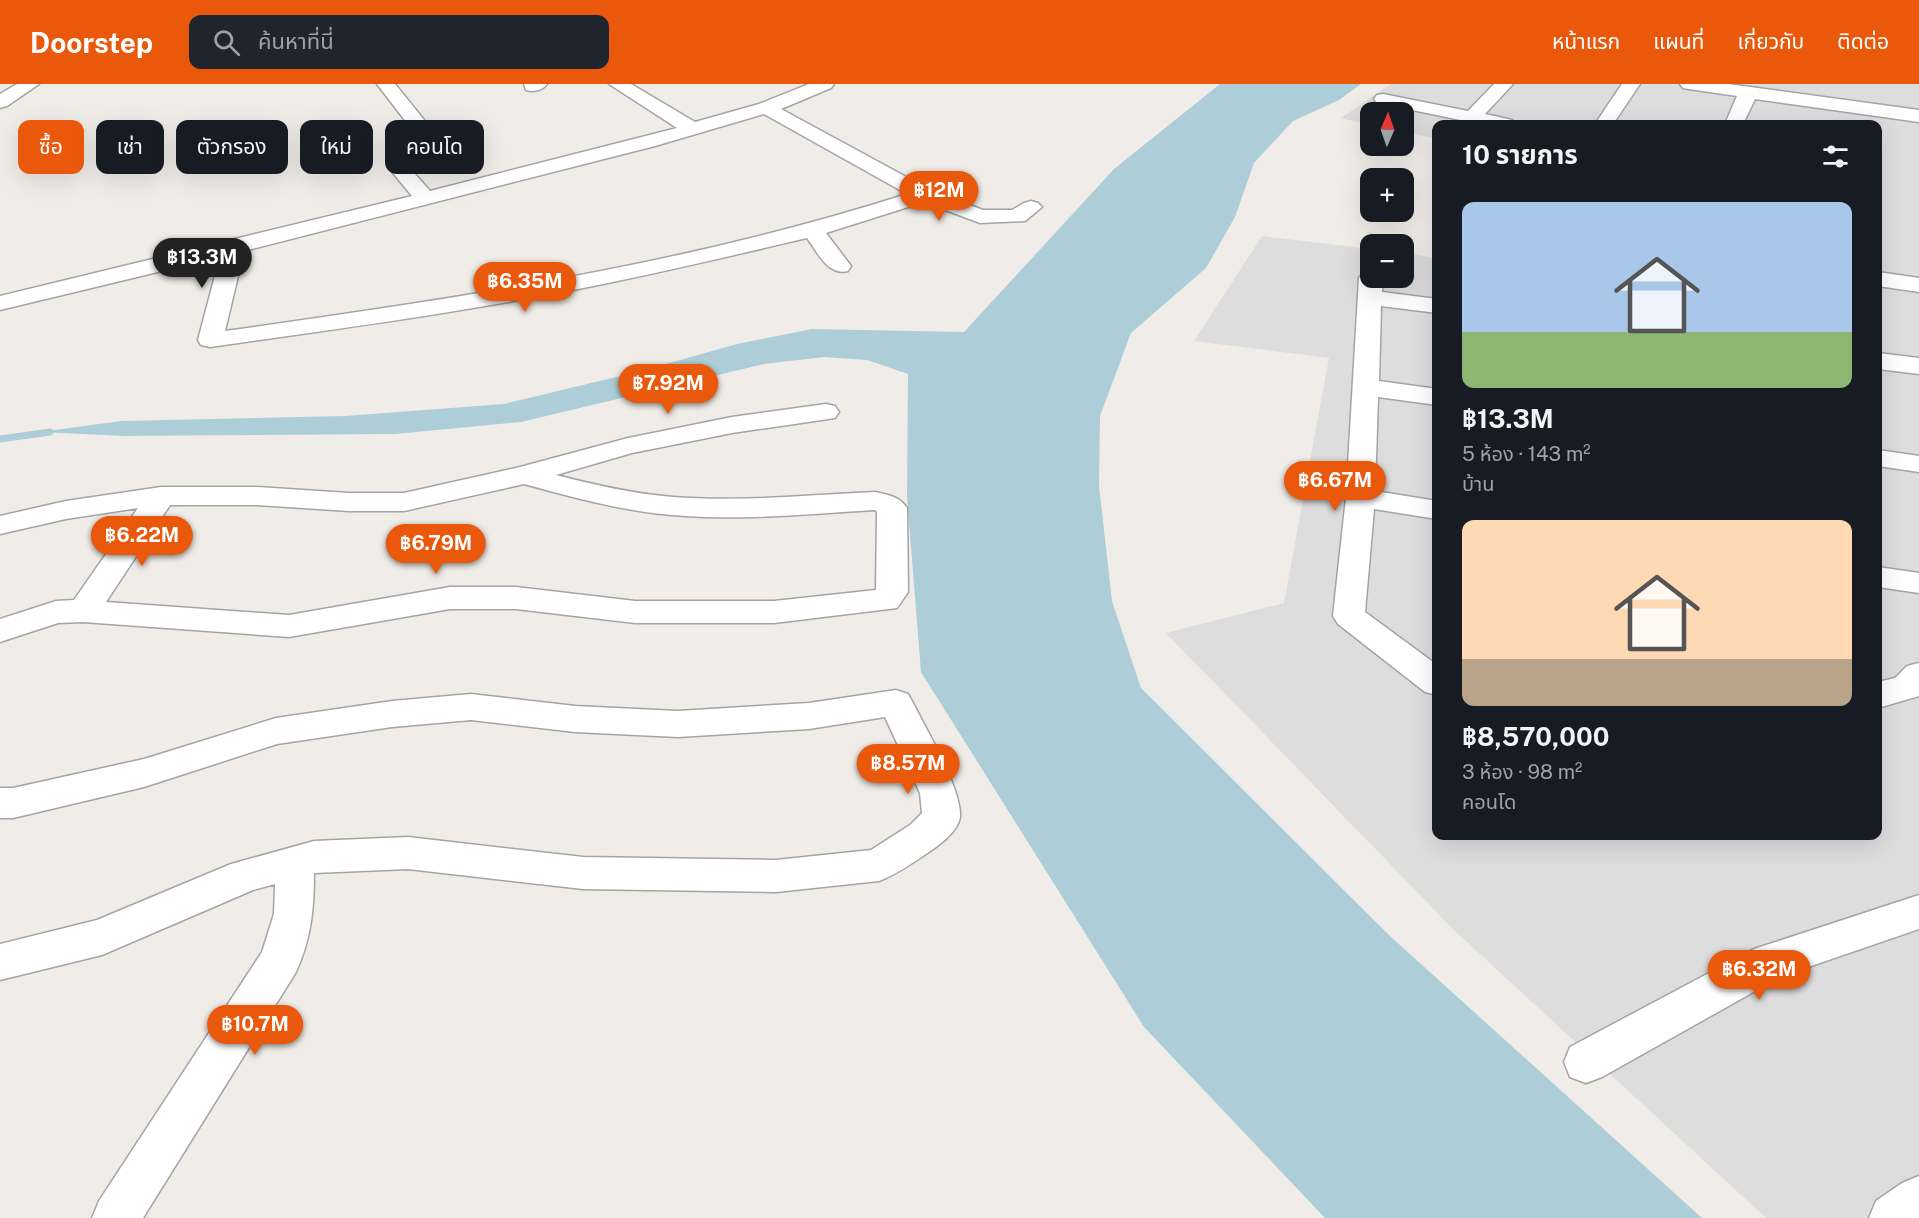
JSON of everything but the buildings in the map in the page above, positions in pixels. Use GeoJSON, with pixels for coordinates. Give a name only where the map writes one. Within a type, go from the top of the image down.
{"type":"FeatureCollection","features":[{"type":"Feature","properties":{"kind":"street"},"geometry":{"type":"LineString","coordinates":[[0,102],[30,84]]}},
{"type":"Feature","properties":{"kind":"street"},"geometry":{"type":"LineString","coordinates":[[386,84],[435,146],[427,152],[402,161],[398,167],[425,198]]}},
{"type":"Feature","properties":{"kind":"street"},"geometry":{"type":"LineString","coordinates":[[618,84],[693,129]]}},
{"type":"Feature","properties":{"kind":"street"},"geometry":{"type":"LineString","coordinates":[[0,303],[234,247],[693,129],[766,108],[825,84]]}},
{"type":"Feature","properties":{"kind":"street"},"geometry":{"type":"LineString","coordinates":[[1472,117],[1504,84]]}},
{"type":"Feature","properties":{"kind":"street"},"geometry":{"type":"LineString","coordinates":[[1607,120],[1631,84]]}},
{"type":"Feature","properties":{"kind":"street"},"geometry":{"type":"LineString","coordinates":[[1689,84],[1748,93],[1869,118],[1919,116]]}},
{"type":"Feature","properties":{"kind":"street"},"geometry":{"type":"LineString","coordinates":[[1736,120],[1748,93]]}},
{"type":"Feature","properties":{"kind":"street"},"geometry":{"type":"LineString","coordinates":[[1383,99],[1486,120]]}},
{"type":"Feature","properties":{"kind":"street"},"geometry":{"type":"LineString","coordinates":[[766,108],[925,195],[980,217],[1017,216],[1031,207]]}},
{"type":"Feature","properties":{"kind":"street"},"geometry":{"type":"LineString","coordinates":[[234,247],[210,340],[410,312],[554,287],[672,263],[812,230],[925,195]]}},
{"type":"Feature","properties":{"kind":"street"},"geometry":{"type":"LineString","coordinates":[[812,230],[840,266]]}},
{"type":"Feature","properties":{"kind":"street"},"geometry":{"type":"LineString","coordinates":[[1882,280],[1919,285]]}},
{"type":"Feature","properties":{"kind":"street"},"geometry":{"type":"LineString","coordinates":[[1430,674],[1349,616],[1360,498],[1371,288],[1432,305]]}},
{"type":"Feature","properties":{"kind":"street"},"geometry":{"type":"LineString","coordinates":[[1882,361],[1919,366]]}},
{"type":"Feature","properties":{"kind":"street"},"geometry":{"type":"LineString","coordinates":[[1365,387],[1432,396]]}},
{"type":"Feature","properties":{"kind":"street"},"geometry":{"type":"LineString","coordinates":[[0,525],[66,510],[161,496],[404,502],[524,475],[628,446],[732,425],[826,412]]}},
{"type":"Feature","properties":{"kind":"street"},"geometry":{"type":"LineString","coordinates":[[1882,459],[1919,464]]}},
{"type":"Feature","properties":{"kind":"street"},"geometry":{"type":"LineString","coordinates":[[0,631],[56,612],[83,611],[289,626],[450,598],[516,598],[635,612],[774,612],[886,600],[892,592],[892,508],[884,503],[860,502],[748,509],[670,506],[599,494],[524,475]]}},
{"type":"Feature","properties":{"kind":"street"},"geometry":{"type":"LineString","coordinates":[[83,611],[161,496]]}},
{"type":"Feature","properties":{"kind":"street"},"geometry":{"type":"LineString","coordinates":[[1360,498],[1432,509]]}},
{"type":"Feature","properties":{"kind":"street"},"geometry":{"type":"LineString","coordinates":[[1882,578],[1919,583]]}},
{"type":"Feature","properties":{"kind":"street"},"geometry":{"type":"LineString","coordinates":[[1882,694],[1906,688],[1919,675]]}},
{"type":"Feature","properties":{"kind":"street"},"geometry":{"type":"LineString","coordinates":[[0,803],[13,803],[144,773],[276,731],[392,714],[471,707],[575,719],[678,724],[809,716],[896,703],[938,793],[941,818],[923,836],[879,866],[776,876],[583,873],[408,854],[314,857],[245,876],[102,937],[0,962]]}},
{"type":"Feature","properties":{"kind":"street"},"geometry":{"type":"LineString","coordinates":[[116,1218],[281,959],[294,914],[295,862]]}},
{"type":"Feature","properties":{"kind":"street"},"geometry":{"type":"LineString","coordinates":[[1586,1062],[1769,962],[1919,912]]}},
{"type":"Feature","properties":{"kind":"street"},"geometry":{"type":"LineString","coordinates":[[1893,1218],[1919,1200]]}},
{"type":"Feature","properties":{"kind":"shaded area"},"geometry":{"type":"Polygon","coordinates":[[[1391,84],[1919,84],[1919,1218],[1766,1218],[1455,931],[1166,633],[1284,603],[1329,358],[1194,341],[1262,236],[1360,248],[1360,288],[1414,288],[1414,255],[1432,257],[1432,840],[1882,840],[1882,120],[1432,120],[1432,138],[1414,134],[1414,102],[1365,102],[1391,84]]]}},
{"type":"Feature","properties":{"kind":"shaded area"},"geometry":{"type":"Polygon","coordinates":[[[1360,105],[1360,122],[1341,118],[1360,105]]]}},
{"type":"Feature","properties":{"kind":"water"},"geometry":{"type":"Polygon","coordinates":[[[1220,84],[1361,84],[1339,100],[1293,121],[1254,163],[1235,217],[1206,268],[1131,333],[1100,416],[1099,486],[1112,601],[1141,688],[1390,936],[1702,1218],[1325,1218],[1144,1027],[921,672],[907,497],[908,374],[867,360],[824,357],[764,364],[521,422],[395,434],[124,436],[40,432],[121,421],[345,416],[504,404],[641,371],[737,344],[812,329],[964,332],[1114,169],[1220,84]]]}},
{"type":"Feature","properties":{"kind":"waterway"},"geometry":{"type":"LineString","coordinates":[[0,439],[50,432]]}}]}
